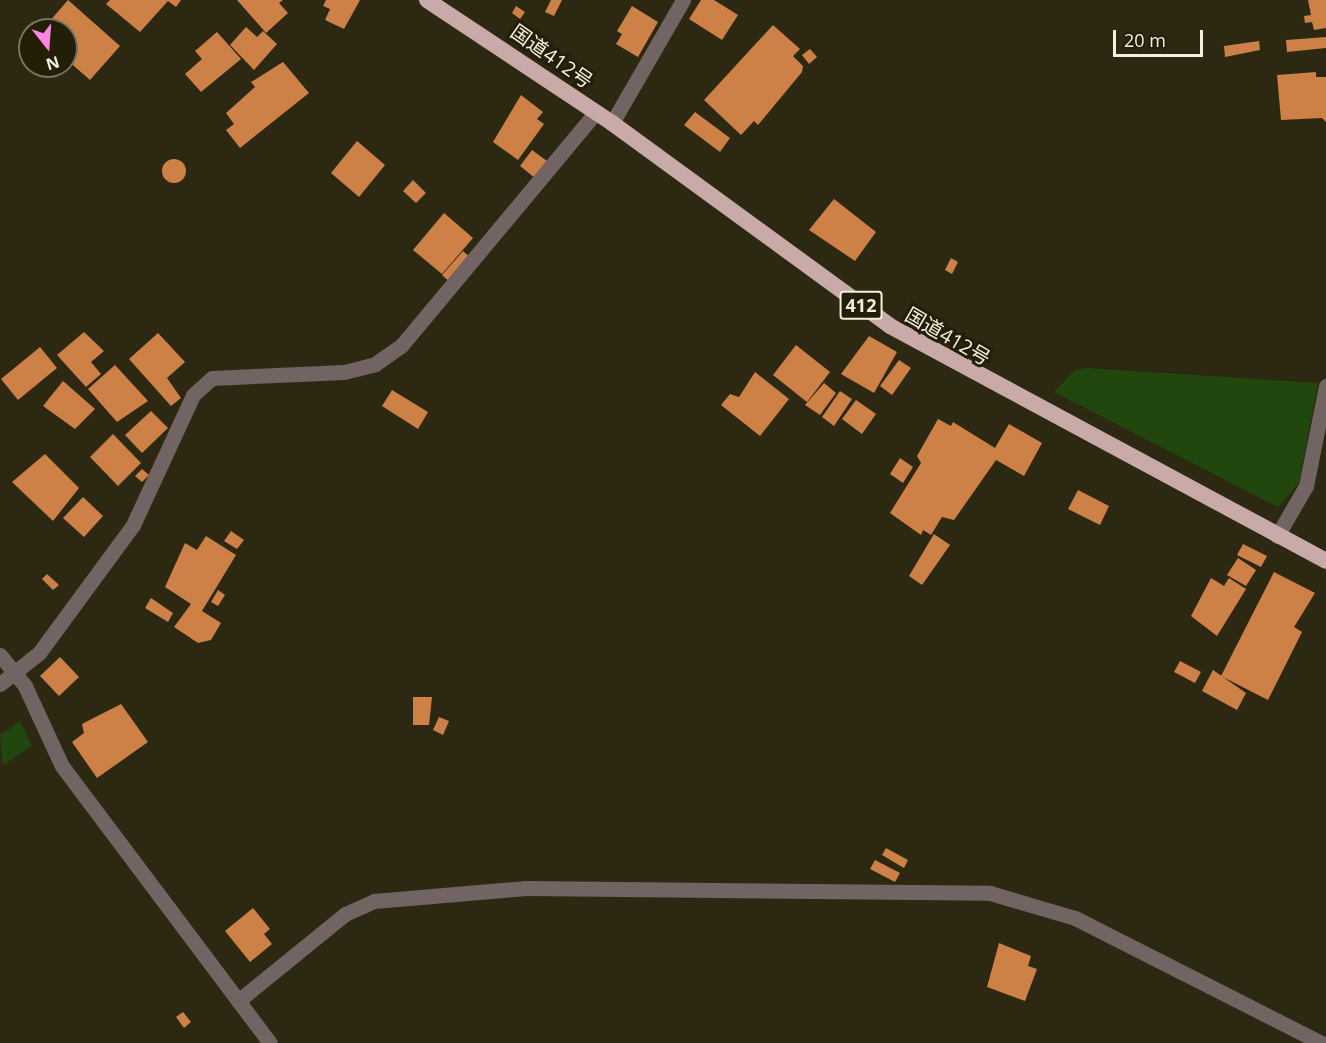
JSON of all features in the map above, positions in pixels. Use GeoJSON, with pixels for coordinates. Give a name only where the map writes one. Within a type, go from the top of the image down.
{"type":"FeatureCollection","features":[{"type":"Feature","properties":{"kind":"highway","name":"国道412号"},"geometry":{"type":"LineString","coordinates":[[427,0],[612,123],[899,332],[1326,561]]}},
{"type":"Feature","properties":{"kind":"street"},"geometry":{"type":"LineString","coordinates":[[612,123],[683,0]]}},
{"type":"Feature","properties":{"kind":"street"},"geometry":{"type":"LineString","coordinates":[[0,684],[39,653],[133,525],[193,395],[212,378],[345,372],[375,364],[401,346],[596,112]]}},
{"type":"Feature","properties":{"kind":"street"},"geometry":{"type":"LineString","coordinates":[[1276,536],[1306,486],[1326,387]]}},
{"type":"Feature","properties":{"kind":"street"},"geometry":{"type":"LineString","coordinates":[[0,655],[15,672],[62,766],[270,1043]]}},
{"type":"Feature","properties":{"kind":"street"},"geometry":{"type":"LineString","coordinates":[[238,1001],[345,914],[374,901],[526,888],[990,893],[1075,918],[1321,1043]]}},
{"type":"Feature","properties":{"kind":"green space"},"geometry":{"type":"Polygon","coordinates":[[[1086,368],[1318,383],[1299,483],[1278,507],[1054,392],[1074,371],[1086,368]]]}},
{"type":"Feature","properties":{"kind":"green space"},"geometry":{"type":"Polygon","coordinates":[[[20,721],[32,746],[3,765],[0,735],[20,721]]]}},
{"type":"Feature","properties":{"kind":"building"},"geometry":{"type":"Polygon","coordinates":[[[68,0],[120,46],[90,80],[78,70],[78,18],[52,18],[68,0]]]}},
{"type":"Feature","properties":{"kind":"building"},"geometry":{"type":"Polygon","coordinates":[[[110,0],[181,0],[176,7],[168,1],[140,32],[106,4],[110,0]]]}},
{"type":"Feature","properties":{"kind":"building"},"geometry":{"type":"Polygon","coordinates":[[[237,0],[283,0],[279,3],[288,13],[266,33],[237,0]]]}},
{"type":"Feature","properties":{"kind":"building"},"geometry":{"type":"Polygon","coordinates":[[[326,0],[360,0],[344,29],[325,20],[330,9],[323,6],[326,0]]]}},
{"type":"Feature","properties":{"kind":"building"},"geometry":{"type":"Polygon","coordinates":[[[551,0],[562,0],[554,16],[545,12],[551,0]]]}},
{"type":"Feature","properties":{"kind":"building"},"geometry":{"type":"Polygon","coordinates":[[[701,0],[714,0],[738,15],[722,40],[689,19],[701,0]]]}},
{"type":"Feature","properties":{"kind":"building"},"geometry":{"type":"Polygon","coordinates":[[[1308,0],[1326,0],[1326,28],[1314,30],[1312,22],[1305,23],[1304,16],[1311,15],[1308,0]]]}},
{"type":"Feature","properties":{"kind":"building"},"geometry":{"type":"Polygon","coordinates":[[[516,6],[525,12],[520,19],[512,13],[516,6]]]}},
{"type":"Feature","properties":{"kind":"building"},"geometry":{"type":"Polygon","coordinates":[[[632,6],[658,22],[638,57],[616,44],[622,34],[617,31],[632,6]]]}},
{"type":"Feature","properties":{"kind":"building"},"geometry":{"type":"Polygon","coordinates":[[[773,25],[800,49],[793,56],[803,66],[802,72],[758,125],[754,121],[741,135],[704,100],[773,25]]]}},
{"type":"Feature","properties":{"kind":"building"},"geometry":{"type":"Polygon","coordinates":[[[246,27],[257,37],[263,31],[277,44],[254,70],[230,45],[246,27]]]}},
{"type":"Feature","properties":{"kind":"building"},"geometry":{"type":"Polygon","coordinates":[[[217,32],[241,59],[201,92],[185,74],[202,59],[195,51],[217,32]]]}},
{"type":"Feature","properties":{"kind":"building"},"geometry":{"type":"Polygon","coordinates":[[[1326,37],[1326,48],[1287,52],[1286,40],[1326,37]]]}},
{"type":"Feature","properties":{"kind":"building"},"geometry":{"type":"Polygon","coordinates":[[[1259,41],[1260,50],[1225,57],[1224,46],[1259,41]]]}},
{"type":"Feature","properties":{"kind":"building"},"geometry":{"type":"Polygon","coordinates":[[[810,49],[817,57],[809,64],[802,55],[810,49]]]}},
{"type":"Feature","properties":{"kind":"building"},"geometry":{"type":"Polygon","coordinates":[[[283,62],[309,93],[240,148],[226,130],[234,124],[226,113],[255,87],[251,82],[283,62]]]}},
{"type":"Feature","properties":{"kind":"building"},"geometry":{"type":"Polygon","coordinates":[[[1316,72],[1316,77],[1326,77],[1326,122],[1322,118],[1281,120],[1277,75],[1316,72]]]}},
{"type":"Feature","properties":{"kind":"building"},"geometry":{"type":"Polygon","coordinates":[[[521,95],[543,112],[537,119],[544,124],[518,160],[493,142],[521,95]]]}},
{"type":"Feature","properties":{"kind":"building"},"geometry":{"type":"Polygon","coordinates":[[[695,112],[730,138],[720,152],[684,125],[695,112]]]}},
{"type":"Feature","properties":{"kind":"building"},"geometry":{"type":"Polygon","coordinates":[[[357,141],[385,165],[359,197],[331,173],[357,141]]]}},
{"type":"Feature","properties":{"kind":"building"},"geometry":{"type":"Polygon","coordinates":[[[532,150],[547,161],[535,178],[520,166],[532,150]]]}},
{"type":"Feature","properties":{"kind":"building"},"geometry":{"type":"Polygon","coordinates":[[[174,159],[182,163],[186,171],[182,179],[174,183],[166,179],[162,171],[166,163],[174,159]]]}},
{"type":"Feature","properties":{"kind":"building"},"geometry":{"type":"Polygon","coordinates":[[[413,180],[426,193],[416,203],[403,191],[413,180]]]}},
{"type":"Feature","properties":{"kind":"building"},"geometry":{"type":"Polygon","coordinates":[[[834,199],[876,232],[855,261],[809,230],[834,199]]]}},
{"type":"Feature","properties":{"kind":"building"},"geometry":{"type":"Polygon","coordinates":[[[444,213],[473,238],[442,274],[413,250],[444,213]]]}},
{"type":"Feature","properties":{"kind":"building"},"geometry":{"type":"Polygon","coordinates":[[[463,251],[473,260],[452,284],[442,275],[463,251]]]}},
{"type":"Feature","properties":{"kind":"building"},"geometry":{"type":"Polygon","coordinates":[[[951,258],[958,262],[952,274],[945,270],[951,258]]]}},
{"type":"Feature","properties":{"kind":"building"},"geometry":{"type":"Polygon","coordinates":[[[84,332],[104,351],[91,362],[101,374],[86,387],[57,355],[84,332]]]}},
{"type":"Feature","properties":{"kind":"building"},"geometry":{"type":"Polygon","coordinates":[[[158,333],[185,362],[167,378],[181,398],[171,406],[129,359],[158,333]]]}},
{"type":"Feature","properties":{"kind":"building"},"geometry":{"type":"Polygon","coordinates":[[[869,336],[897,352],[874,393],[841,374],[869,336]]]}},
{"type":"Feature","properties":{"kind":"building"},"geometry":{"type":"Polygon","coordinates":[[[796,345],[830,372],[807,402],[773,375],[796,345]]]}},
{"type":"Feature","properties":{"kind":"building"},"geometry":{"type":"Polygon","coordinates":[[[40,347],[57,368],[18,400],[1,379],[40,347]]]}},
{"type":"Feature","properties":{"kind":"building"},"geometry":{"type":"Polygon","coordinates":[[[899,360],[911,368],[892,395],[880,386],[899,360]]]}},
{"type":"Feature","properties":{"kind":"building"},"geometry":{"type":"Polygon","coordinates":[[[115,365],[148,401],[117,422],[88,389],[115,365]]]}},
{"type":"Feature","properties":{"kind":"building"},"geometry":{"type":"Polygon","coordinates":[[[755,372],[789,399],[760,436],[721,405],[730,394],[739,397],[755,372]]]}},
{"type":"Feature","properties":{"kind":"building"},"geometry":{"type":"Polygon","coordinates":[[[63,381],[95,409],[75,429],[43,406],[63,381]]]}},
{"type":"Feature","properties":{"kind":"building"},"geometry":{"type":"Polygon","coordinates":[[[824,383],[836,393],[820,415],[805,405],[824,383]]]}},
{"type":"Feature","properties":{"kind":"building"},"geometry":{"type":"Polygon","coordinates":[[[392,390],[428,412],[418,429],[382,406],[392,390]]]}},
{"type":"Feature","properties":{"kind":"building"},"geometry":{"type":"Polygon","coordinates":[[[840,391],[852,399],[834,426],[822,417],[840,391]]]}},
{"type":"Feature","properties":{"kind":"building"},"geometry":{"type":"Polygon","coordinates":[[[856,400],[876,414],[862,434],[842,419],[856,400]]]}},
{"type":"Feature","properties":{"kind":"building"},"geometry":{"type":"Polygon","coordinates":[[[151,411],[168,428],[142,453],[125,435],[151,411]]]}},
{"type":"Feature","properties":{"kind":"building"},"geometry":{"type":"Polygon","coordinates":[[[938,419],[951,426],[953,422],[995,448],[1009,424],[1042,443],[1024,476],[996,460],[954,520],[942,517],[931,535],[923,530],[921,535],[890,513],[921,463],[917,456],[938,419]]]}},
{"type":"Feature","properties":{"kind":"building"},"geometry":{"type":"Polygon","coordinates":[[[113,434],[141,463],[118,486],[90,457],[113,434]]]}},
{"type":"Feature","properties":{"kind":"building"},"geometry":{"type":"Polygon","coordinates":[[[45,454],[79,488],[53,521],[12,482],[45,454]]]}},
{"type":"Feature","properties":{"kind":"building"},"geometry":{"type":"Polygon","coordinates":[[[900,458],[913,467],[903,483],[890,474],[900,458]]]}},
{"type":"Feature","properties":{"kind":"building"},"geometry":{"type":"Polygon","coordinates":[[[142,469],[149,475],[142,482],[135,476],[142,469]]]}},
{"type":"Feature","properties":{"kind":"building"},"geometry":{"type":"Polygon","coordinates":[[[1078,490],[1109,506],[1100,525],[1068,509],[1078,490]]]}},
{"type":"Feature","properties":{"kind":"building"},"geometry":{"type":"Polygon","coordinates":[[[83,497],[103,516],[84,537],[63,518],[83,497]]]}},
{"type":"Feature","properties":{"kind":"building"},"geometry":{"type":"Polygon","coordinates":[[[231,531],[244,540],[237,549],[224,541],[231,531]]]}},
{"type":"Feature","properties":{"kind":"building"},"geometry":{"type":"Polygon","coordinates":[[[934,534],[950,545],[922,585],[909,576],[934,534]]]}},
{"type":"Feature","properties":{"kind":"building"},"geometry":{"type":"Polygon","coordinates":[[[206,536],[236,555],[202,611],[221,623],[211,640],[198,643],[174,627],[191,604],[165,587],[185,543],[197,550],[206,536]]]}},
{"type":"Feature","properties":{"kind":"building"},"geometry":{"type":"Polygon","coordinates":[[[1243,544],[1267,556],[1261,567],[1237,555],[1243,544]]]}},
{"type":"Feature","properties":{"kind":"building"},"geometry":{"type":"Polygon","coordinates":[[[1238,558],[1256,570],[1246,586],[1227,575],[1238,558]]]}},
{"type":"Feature","properties":{"kind":"building"},"geometry":{"type":"Polygon","coordinates":[[[1274,572],[1315,593],[1294,627],[1302,632],[1268,700],[1221,676],[1274,572]]]}},
{"type":"Feature","properties":{"kind":"building"},"geometry":{"type":"Polygon","coordinates":[[[47,574],[59,585],[53,590],[42,579],[47,574]]]}},
{"type":"Feature","properties":{"kind":"building"},"geometry":{"type":"Polygon","coordinates":[[[1211,578],[1224,586],[1229,578],[1246,589],[1217,636],[1191,616],[1211,578]]]}},
{"type":"Feature","properties":{"kind":"building"},"geometry":{"type":"Polygon","coordinates":[[[218,590],[225,595],[218,606],[211,602],[218,590]]]}},
{"type":"Feature","properties":{"kind":"building"},"geometry":{"type":"Polygon","coordinates":[[[151,598],[173,613],[168,622],[145,608],[151,598]]]}},
{"type":"Feature","properties":{"kind":"building"},"geometry":{"type":"Polygon","coordinates":[[[60,657],[79,677],[59,696],[40,676],[60,657]]]}},
{"type":"Feature","properties":{"kind":"building"},"geometry":{"type":"Polygon","coordinates":[[[1180,661],[1201,672],[1195,683],[1174,672],[1180,661]]]}},
{"type":"Feature","properties":{"kind":"building"},"geometry":{"type":"Polygon","coordinates":[[[1213,670],[1246,693],[1237,710],[1202,691],[1213,670]]]}},
{"type":"Feature","properties":{"kind":"building"},"geometry":{"type":"Polygon","coordinates":[[[413,697],[432,697],[429,725],[413,725],[413,697]]]}},
{"type":"Feature","properties":{"kind":"building"},"geometry":{"type":"Polygon","coordinates":[[[121,704],[148,742],[97,778],[72,742],[84,733],[82,724],[121,704]]]}},
{"type":"Feature","properties":{"kind":"building"},"geometry":{"type":"Polygon","coordinates":[[[439,717],[449,721],[443,735],[433,730],[439,717]]]}},
{"type":"Feature","properties":{"kind":"building"},"geometry":{"type":"Polygon","coordinates":[[[886,848],[908,860],[904,868],[882,855],[886,848]]]}},
{"type":"Feature","properties":{"kind":"building"},"geometry":{"type":"Polygon","coordinates":[[[875,860],[900,873],[895,882],[870,869],[875,860]]]}},
{"type":"Feature","properties":{"kind":"building"},"geometry":{"type":"Polygon","coordinates":[[[253,908],[270,929],[264,934],[272,944],[250,962],[225,931],[253,908]]]}},
{"type":"Feature","properties":{"kind":"building"},"geometry":{"type":"Polygon","coordinates":[[[999,943],[1031,956],[1028,966],[1037,969],[1025,1001],[987,987],[999,943]]]}},
{"type":"Feature","properties":{"kind":"building"},"geometry":{"type":"Polygon","coordinates":[[[183,1012],[191,1022],[184,1028],[176,1017],[183,1012]]]}}]}
